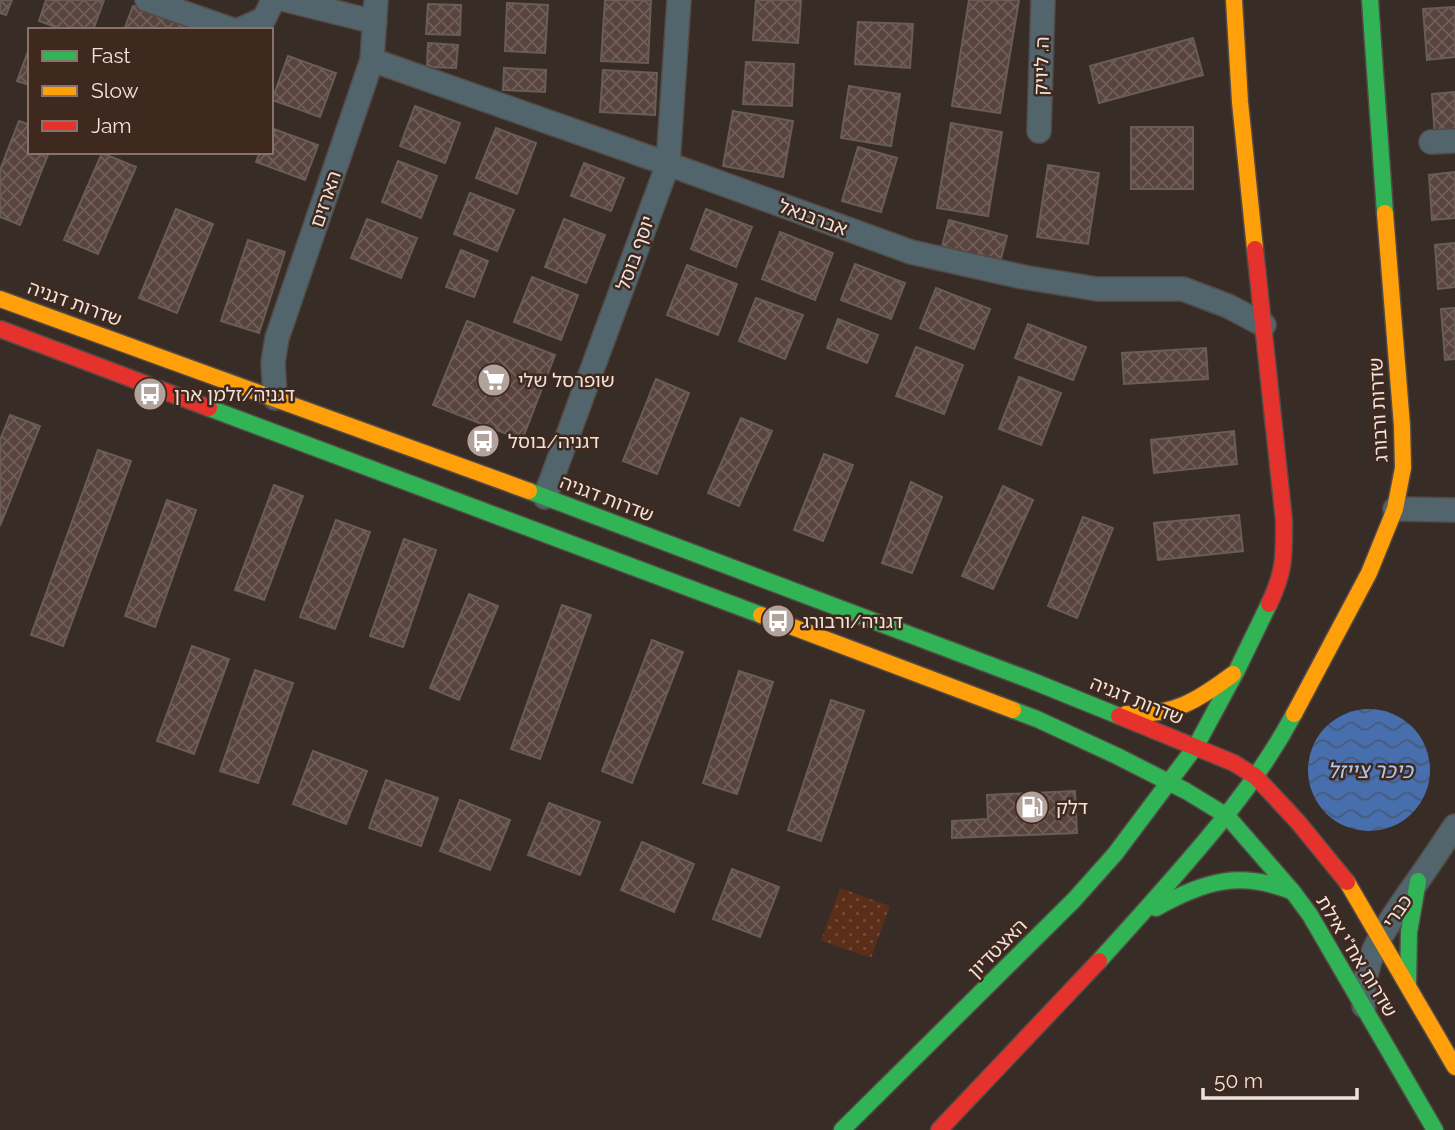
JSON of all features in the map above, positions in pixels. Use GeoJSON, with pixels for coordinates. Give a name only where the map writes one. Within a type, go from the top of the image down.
{"type":"FeatureCollection","features":[{"type":"Feature","properties":{"kind":"main road"},"geometry":{"type":"LineString","coordinates":[[0,329],[1037,719],[1117,756],[1167,783],[1196,746],[1237,670],[1279,584],[1284,563],[1284,521],[1240,102],[1234,0]]}},
{"type":"Feature","properties":{"kind":"main road","name":"שדרות ורבורג"},"geometry":{"type":"LineString","coordinates":[[1227,816],[1282,737],[1369,573],[1395,509],[1403,468],[1370,0]]}},
{"type":"Feature","properties":{"kind":"main road","name":"שדרות דגניה"},"geometry":{"type":"LineString","coordinates":[[0,299],[545,497],[1114,713],[1234,763],[1256,777]]}},
{"type":"Feature","properties":{"kind":"main road"},"geometry":{"type":"LineString","coordinates":[[1114,713],[1150,716],[1182,707],[1237,670]]}},
{"type":"Feature","properties":{"kind":"main road"},"geometry":{"type":"LineString","coordinates":[[1282,737],[1284,759]]}},
{"type":"Feature","properties":{"kind":"main road"},"geometry":{"type":"LineString","coordinates":[[1117,756],[1137,785],[1140,803],[1135,827]]}},
{"type":"Feature","properties":{"kind":"main road","name":"שדרות אח\"י אילת"},"geometry":{"type":"LineString","coordinates":[[1256,777],[1346,880],[1455,1067]]}},
{"type":"Feature","properties":{"kind":"main road","name":"שדרות אח\"י אילת"},"geometry":{"type":"LineString","coordinates":[[1167,783],[1186,791],[1227,816],[1293,892],[1310,915],[1435,1130]]}},
{"type":"Feature","properties":{"kind":"main road","name":"האצטדיון"},"geometry":{"type":"LineString","coordinates":[[842,1130],[1074,900],[1115,854],[1167,783]]}},
{"type":"Feature","properties":{"kind":"main road"},"geometry":{"type":"LineString","coordinates":[[1288,791],[1298,822]]}},
{"type":"Feature","properties":{"kind":"main road"},"geometry":{"type":"LineString","coordinates":[[939,1130],[1139,918],[1227,816]]}},
{"type":"Feature","properties":{"kind":"main road"},"geometry":{"type":"LineString","coordinates":[[1139,918],[1190,890],[1215,882],[1261,880],[1281,885],[1293,892]]}},
{"type":"Feature","properties":{"kind":"main road"},"geometry":{"type":"LineString","coordinates":[[1346,880],[1360,890],[1396,893],[1410,916],[1407,946],[1409,986]]}},
{"type":"Feature","properties":{"kind":"street"},"geometry":{"type":"LineString","coordinates":[[147,0],[227,28]]}},
{"type":"Feature","properties":{"kind":"street"},"geometry":{"type":"LineString","coordinates":[[244,28],[264,19],[273,0]]}},
{"type":"Feature","properties":{"kind":"street"},"geometry":{"type":"LineString","coordinates":[[286,0],[375,11]]}},
{"type":"Feature","properties":{"kind":"street","name":"יוסף בוסל"},"geometry":{"type":"LineString","coordinates":[[545,497],[668,164],[679,0]]}},
{"type":"Feature","properties":{"kind":"street","name":"ה. ליויק"},"geometry":{"type":"LineString","coordinates":[[1039,131],[1043,0]]}},
{"type":"Feature","properties":{"kind":"street","name":"הארזים"},"geometry":{"type":"LineString","coordinates":[[275,398],[273,362],[277,338],[372,60],[375,11]]}},
{"type":"Feature","properties":{"kind":"street","name":"אברבנאל"},"geometry":{"type":"LineString","coordinates":[[372,60],[911,252],[1023,277],[1097,289],[1183,289],[1228,306],[1264,325]]}},
{"type":"Feature","properties":{"kind":"street"},"geometry":{"type":"LineString","coordinates":[[1432,142],[1455,141]]}},
{"type":"Feature","properties":{"kind":"street"},"geometry":{"type":"LineString","coordinates":[[1395,509],[1455,510]]}},
{"type":"Feature","properties":{"kind":"street","name":"כברי"},"geometry":{"type":"LineString","coordinates":[[1364,1006],[1363,984],[1366,971],[1396,893],[1455,826]]}},
{"type":"Feature","properties":{"kind":"shaded area"},"geometry":{"type":"Polygon","coordinates":[[[840,888],[890,906],[871,958],[821,941],[840,888]]]}},
{"type":"Feature","properties":{"kind":"water","name":"כיכר צייזל"},"geometry":{"type":"Polygon","coordinates":[[[1369,709],[1392,714],[1412,727],[1425,747],[1430,770],[1425,793],[1412,813],[1392,826],[1369,831],[1346,826],[1326,813],[1313,793],[1308,770],[1313,747],[1326,727],[1346,714],[1369,709]]]}},
{"type":"Feature","properties":{"kind":"building"},"geometry":{"type":"Polygon","coordinates":[[[0,0],[12,0],[6,15],[0,13],[0,0]]]}},
{"type":"Feature","properties":{"kind":"building"},"geometry":{"type":"Polygon","coordinates":[[[46,0],[104,0],[94,28],[58,28],[39,21],[46,0]]]}},
{"type":"Feature","properties":{"kind":"building"},"geometry":{"type":"Polygon","coordinates":[[[605,0],[651,0],[648,63],[601,61],[605,0]]]}},
{"type":"Feature","properties":{"kind":"building"},"geometry":{"type":"Polygon","coordinates":[[[756,0],[801,0],[798,43],[753,40],[756,0]]]}},
{"type":"Feature","properties":{"kind":"building"},"geometry":{"type":"Polygon","coordinates":[[[969,0],[1019,0],[1000,113],[952,106],[969,0]]]}},
{"type":"Feature","properties":{"kind":"building"},"geometry":{"type":"Polygon","coordinates":[[[507,3],[548,5],[545,53],[505,51],[507,3]]]}},
{"type":"Feature","properties":{"kind":"building"},"geometry":{"type":"Polygon","coordinates":[[[428,4],[461,5],[460,35],[426,34],[428,4]]]}},
{"type":"Feature","properties":{"kind":"building"},"geometry":{"type":"Polygon","coordinates":[[[133,6],[190,27],[190,28],[125,28],[133,6]]]}},
{"type":"Feature","properties":{"kind":"building"},"geometry":{"type":"Polygon","coordinates":[[[1455,7],[1455,57],[1427,60],[1423,9],[1455,7]]]}},
{"type":"Feature","properties":{"kind":"building"},"geometry":{"type":"Polygon","coordinates":[[[858,22],[913,24],[910,68],[855,64],[858,22]]]}},
{"type":"Feature","properties":{"kind":"building"},"geometry":{"type":"Polygon","coordinates":[[[1193,38],[1203,75],[1099,103],[1090,66],[1193,38]]]}},
{"type":"Feature","properties":{"kind":"building"},"geometry":{"type":"Polygon","coordinates":[[[428,43],[458,45],[456,68],[427,67],[428,43]]]}},
{"type":"Feature","properties":{"kind":"building"},"geometry":{"type":"Polygon","coordinates":[[[28,51],[28,84],[17,81],[28,51]]]}},
{"type":"Feature","properties":{"kind":"building"},"geometry":{"type":"Polygon","coordinates":[[[288,56],[336,73],[320,117],[273,100],[288,56]]]}},
{"type":"Feature","properties":{"kind":"building"},"geometry":{"type":"Polygon","coordinates":[[[746,62],[794,64],[792,106],[743,104],[746,62]]]}},
{"type":"Feature","properties":{"kind":"building"},"geometry":{"type":"Polygon","coordinates":[[[504,68],[546,70],[545,92],[503,90],[504,68]]]}},
{"type":"Feature","properties":{"kind":"building"},"geometry":{"type":"Polygon","coordinates":[[[603,70],[657,73],[655,115],[600,112],[603,70]]]}},
{"type":"Feature","properties":{"kind":"building"},"geometry":{"type":"Polygon","coordinates":[[[849,86],[900,94],[891,146],[841,138],[849,86]]]}},
{"type":"Feature","properties":{"kind":"building"},"geometry":{"type":"Polygon","coordinates":[[[1455,92],[1455,135],[1435,137],[1432,94],[1455,92]]]}},
{"type":"Feature","properties":{"kind":"building"},"geometry":{"type":"Polygon","coordinates":[[[415,106],[460,123],[445,163],[400,146],[415,106]]]}},
{"type":"Feature","properties":{"kind":"building"},"geometry":{"type":"Polygon","coordinates":[[[733,111],[793,121],[783,177],[723,166],[733,111]]]}},
{"type":"Feature","properties":{"kind":"building"},"geometry":{"type":"Polygon","coordinates":[[[19,121],[28,124],[28,154],[48,154],[20,225],[0,217],[0,170],[19,121]]]}},
{"type":"Feature","properties":{"kind":"building"},"geometry":{"type":"Polygon","coordinates":[[[951,123],[1002,132],[988,216],[937,208],[951,123]]]}},
{"type":"Feature","properties":{"kind":"building"},"geometry":{"type":"Polygon","coordinates":[[[1131,127],[1193,127],[1193,189],[1131,189],[1131,127]]]}},
{"type":"Feature","properties":{"kind":"building"},"geometry":{"type":"Polygon","coordinates":[[[496,128],[536,143],[517,194],[476,178],[496,128]]]}},
{"type":"Feature","properties":{"kind":"building"},"geometry":{"type":"Polygon","coordinates":[[[273,129],[318,145],[305,180],[256,162],[259,154],[273,154],[273,129]]]}},
{"type":"Feature","properties":{"kind":"building"},"geometry":{"type":"Polygon","coordinates":[[[858,147],[897,158],[881,212],[842,201],[858,147]]]}},
{"type":"Feature","properties":{"kind":"building"},"geometry":{"type":"Polygon","coordinates":[[[102,154],[136,167],[98,254],[64,240],[102,154]]]}},
{"type":"Feature","properties":{"kind":"building"},"geometry":{"type":"Polygon","coordinates":[[[398,161],[437,176],[421,218],[382,202],[398,161]]]}},
{"type":"Feature","properties":{"kind":"building"},"geometry":{"type":"Polygon","coordinates":[[[584,163],[624,178],[611,211],[571,196],[584,163]]]}},
{"type":"Feature","properties":{"kind":"building"},"geometry":{"type":"Polygon","coordinates":[[[1048,165],[1099,173],[1088,244],[1037,237],[1048,165]]]}},
{"type":"Feature","properties":{"kind":"building"},"geometry":{"type":"Polygon","coordinates":[[[1455,172],[1455,218],[1432,220],[1429,175],[1455,172]]]}},
{"type":"Feature","properties":{"kind":"building"},"geometry":{"type":"Polygon","coordinates":[[[470,193],[514,210],[497,251],[454,234],[470,193]]]}},
{"type":"Feature","properties":{"kind":"building"},"geometry":{"type":"Polygon","coordinates":[[[176,209],[213,224],[177,313],[139,298],[176,209]]]}},
{"type":"Feature","properties":{"kind":"building"},"geometry":{"type":"Polygon","coordinates":[[[706,209],[752,227],[736,267],[691,249],[706,209]]]}},
{"type":"Feature","properties":{"kind":"building"},"geometry":{"type":"Polygon","coordinates":[[[367,219],[417,238],[401,278],[351,258],[367,219]]]}},
{"type":"Feature","properties":{"kind":"building"},"geometry":{"type":"Polygon","coordinates":[[[564,219],[605,235],[586,283],[545,267],[564,219]]]}},
{"type":"Feature","properties":{"kind":"building"},"geometry":{"type":"Polygon","coordinates":[[[949,220],[1007,236],[1000,262],[942,246],[949,220]]]}},
{"type":"Feature","properties":{"kind":"building"},"geometry":{"type":"Polygon","coordinates":[[[780,232],[833,253],[815,300],[762,279],[780,232]]]}},
{"type":"Feature","properties":{"kind":"building"},"geometry":{"type":"Polygon","coordinates":[[[248,240],[285,252],[259,333],[221,321],[248,240]]]}},
{"type":"Feature","properties":{"kind":"building"},"geometry":{"type":"Polygon","coordinates":[[[1455,243],[1455,287],[1438,289],[1435,245],[1455,243]]]}},
{"type":"Feature","properties":{"kind":"building"},"geometry":{"type":"Polygon","coordinates":[[[461,250],[488,261],[474,297],[446,287],[461,250]]]}},
{"type":"Feature","properties":{"kind":"building"},"geometry":{"type":"Polygon","coordinates":[[[855,264],[905,283],[891,319],[841,300],[855,264]]]}},
{"type":"Feature","properties":{"kind":"building"},"geometry":{"type":"Polygon","coordinates":[[[687,265],[737,284],[718,335],[667,315],[687,265]]]}},
{"type":"Feature","properties":{"kind":"building"},"geometry":{"type":"Polygon","coordinates":[[[532,277],[578,295],[561,340],[514,322],[532,277]]]}},
{"type":"Feature","properties":{"kind":"building"},"geometry":{"type":"Polygon","coordinates":[[[936,288],[990,309],[974,349],[920,328],[936,288]]]}},
{"type":"Feature","properties":{"kind":"building"},"geometry":{"type":"Polygon","coordinates":[[[756,298],[803,315],[785,359],[739,341],[756,298]]]}},
{"type":"Feature","properties":{"kind":"building"},"geometry":{"type":"Polygon","coordinates":[[[1455,308],[1455,359],[1445,360],[1441,309],[1455,308]]]}},
{"type":"Feature","properties":{"kind":"building"},"geometry":{"type":"Polygon","coordinates":[[[838,319],[878,335],[867,363],[827,348],[838,319]]]}},
{"type":"Feature","properties":{"kind":"building","name":"שופרסל שלי"},"geometry":{"type":"Polygon","coordinates":[[[467,321],[555,355],[522,440],[433,405],[467,321]]]}},
{"type":"Feature","properties":{"kind":"building"},"geometry":{"type":"Polygon","coordinates":[[[1028,324],[1086,347],[1073,380],[1015,358],[1028,324]]]}},
{"type":"Feature","properties":{"kind":"building"},"geometry":{"type":"Polygon","coordinates":[[[916,347],[963,365],[944,414],[896,396],[916,347]]]}},
{"type":"Feature","properties":{"kind":"building"},"geometry":{"type":"Polygon","coordinates":[[[1206,348],[1208,379],[1124,384],[1122,353],[1206,348]]]}},
{"type":"Feature","properties":{"kind":"building"},"geometry":{"type":"Polygon","coordinates":[[[1019,377],[1061,393],[1041,445],[999,429],[1019,377]]]}},
{"type":"Feature","properties":{"kind":"building"},"geometry":{"type":"Polygon","coordinates":[[[656,379],[689,393],[657,474],[623,461],[656,379]]]}},
{"type":"Feature","properties":{"kind":"building"},"geometry":{"type":"Polygon","coordinates":[[[10,415],[40,426],[0,526],[0,440],[10,415]]]}},
{"type":"Feature","properties":{"kind":"building"},"geometry":{"type":"Polygon","coordinates":[[[741,418],[772,431],[739,506],[708,493],[741,418]]]}},
{"type":"Feature","properties":{"kind":"building"},"geometry":{"type":"Polygon","coordinates":[[[1234,431],[1237,464],[1154,473],[1151,440],[1234,431]]]}},
{"type":"Feature","properties":{"kind":"building"},"geometry":{"type":"Polygon","coordinates":[[[98,450],[131,461],[63,646],[31,635],[98,450]]]}},
{"type":"Feature","properties":{"kind":"building"},"geometry":{"type":"Polygon","coordinates":[[[824,454],[853,465],[823,541],[794,530],[824,454]]]}},
{"type":"Feature","properties":{"kind":"building"},"geometry":{"type":"Polygon","coordinates":[[[911,482],[942,497],[912,573],[882,563],[911,482]]]}},
{"type":"Feature","properties":{"kind":"building"},"geometry":{"type":"Polygon","coordinates":[[[274,485],[303,496],[264,600],[235,590],[274,485]]]}},
{"type":"Feature","properties":{"kind":"building"},"geometry":{"type":"Polygon","coordinates":[[[1003,486],[1033,500],[993,589],[962,576],[1003,486]]]}},
{"type":"Feature","properties":{"kind":"building"},"geometry":{"type":"Polygon","coordinates":[[[167,500],[196,510],[155,627],[125,616],[167,500]]]}},
{"type":"Feature","properties":{"kind":"building"},"geometry":{"type":"Polygon","coordinates":[[[1239,515],[1243,551],[1158,560],[1154,523],[1239,515]]]}},
{"type":"Feature","properties":{"kind":"building"},"geometry":{"type":"Polygon","coordinates":[[[1083,517],[1113,528],[1077,618],[1048,606],[1083,517]]]}},
{"type":"Feature","properties":{"kind":"building"},"geometry":{"type":"Polygon","coordinates":[[[336,520],[370,532],[335,629],[300,617],[336,520]]]}},
{"type":"Feature","properties":{"kind":"building"},"geometry":{"type":"Polygon","coordinates":[[[404,539],[436,550],[403,647],[370,636],[404,539]]]}},
{"type":"Feature","properties":{"kind":"building"},"geometry":{"type":"Polygon","coordinates":[[[469,594],[498,606],[459,700],[430,688],[469,594]]]}},
{"type":"Feature","properties":{"kind":"building"},"geometry":{"type":"Polygon","coordinates":[[[562,605],[591,615],[540,759],[511,749],[562,605]]]}},
{"type":"Feature","properties":{"kind":"building"},"geometry":{"type":"Polygon","coordinates":[[[652,640],[683,652],[632,783],[602,771],[652,640]]]}},
{"type":"Feature","properties":{"kind":"building"},"geometry":{"type":"Polygon","coordinates":[[[192,646],[229,659],[194,754],[157,741],[192,646]]]}},
{"type":"Feature","properties":{"kind":"building"},"geometry":{"type":"Polygon","coordinates":[[[255,670],[293,683],[258,783],[220,771],[255,670]]]}},
{"type":"Feature","properties":{"kind":"building"},"geometry":{"type":"Polygon","coordinates":[[[739,671],[773,682],[737,794],[703,783],[739,671]]]}},
{"type":"Feature","properties":{"kind":"building"},"geometry":{"type":"Polygon","coordinates":[[[831,700],[864,711],[821,841],[788,830],[831,700]]]}},
{"type":"Feature","properties":{"kind":"building"},"geometry":{"type":"Polygon","coordinates":[[[313,751],[367,771],[346,824],[293,804],[313,751]]]}},
{"type":"Feature","properties":{"kind":"building"},"geometry":{"type":"Polygon","coordinates":[[[386,780],[438,798],[421,846],[369,828],[386,780]]]}},
{"type":"Feature","properties":{"kind":"building","name":"דלק"},"geometry":{"type":"Polygon","coordinates":[[[1075,791],[1077,833],[952,838],[952,821],[988,819],[987,795],[1075,791]]]}},
{"type":"Feature","properties":{"kind":"building"},"geometry":{"type":"Polygon","coordinates":[[[460,800],[510,820],[490,870],[440,851],[460,800]]]}},
{"type":"Feature","properties":{"kind":"building"},"geometry":{"type":"Polygon","coordinates":[[[549,803],[600,822],[580,875],[528,855],[549,803]]]}},
{"type":"Feature","properties":{"kind":"building"},"geometry":{"type":"Polygon","coordinates":[[[642,842],[694,864],[674,912],[621,890],[642,842]]]}},
{"type":"Feature","properties":{"kind":"building"},"geometry":{"type":"Polygon","coordinates":[[[732,869],[779,887],[760,937],[713,919],[732,869]]]}},
{"type":"Feature","properties":{"kind":"traffic: fast"},"geometry":{"type":"LineString","coordinates":[[1370,0],[1385,213]]}},
{"type":"Feature","properties":{"kind":"traffic: fast"},"geometry":{"type":"LineString","coordinates":[[209,408],[761,615]]}},
{"type":"Feature","properties":{"kind":"traffic: fast"},"geometry":{"type":"LineString","coordinates":[[529,491],[1119,716]]}},
{"type":"Feature","properties":{"kind":"traffic: fast"},"geometry":{"type":"LineString","coordinates":[[842,1130],[1074,900],[1115,854],[1196,746],[1269,604]]}},
{"type":"Feature","properties":{"kind":"traffic: fast"},"geometry":{"type":"LineString","coordinates":[[1013,710],[1117,756],[1186,791],[1227,816],[1310,915],[1435,1130]]}},
{"type":"Feature","properties":{"kind":"traffic: fast"},"geometry":{"type":"LineString","coordinates":[[1099,961],[1231,809],[1271,753],[1294,714]]}},
{"type":"Feature","properties":{"kind":"traffic: fast"},"geometry":{"type":"LineString","coordinates":[[1156,908],[1207,885],[1239,880],[1256,881],[1293,892]]}},
{"type":"Feature","properties":{"kind":"traffic: fast"},"geometry":{"type":"LineString","coordinates":[[1408,984],[1409,932],[1418,881]]}},
{"type":"Feature","properties":{"kind":"traffic: slow"},"geometry":{"type":"LineString","coordinates":[[1234,0],[1240,102],[1255,249]]}},
{"type":"Feature","properties":{"kind":"traffic: slow"},"geometry":{"type":"LineString","coordinates":[[1294,714],[1369,573],[1395,509],[1403,468],[1385,213]]}},
{"type":"Feature","properties":{"kind":"traffic: slow"},"geometry":{"type":"LineString","coordinates":[[0,299],[529,491]]}},
{"type":"Feature","properties":{"kind":"traffic: slow"},"geometry":{"type":"LineString","coordinates":[[761,615],[1013,710]]}},
{"type":"Feature","properties":{"kind":"traffic: slow"},"geometry":{"type":"LineString","coordinates":[[1126,714],[1157,712],[1184,705],[1233,674]]}},
{"type":"Feature","properties":{"kind":"traffic: slow"},"geometry":{"type":"LineString","coordinates":[[1347,882],[1455,1067]]}},
{"type":"Feature","properties":{"kind":"traffic: jam"},"geometry":{"type":"LineString","coordinates":[[1255,249],[1284,521],[1282,563],[1269,604]]}},
{"type":"Feature","properties":{"kind":"traffic: jam"},"geometry":{"type":"LineString","coordinates":[[0,329],[209,408]]}},
{"type":"Feature","properties":{"kind":"traffic: jam"},"geometry":{"type":"LineString","coordinates":[[1119,716],[1234,763],[1256,777],[1298,822],[1347,882]]}},
{"type":"Feature","properties":{"kind":"traffic: jam"},"geometry":{"type":"LineString","coordinates":[[939,1130],[1099,961]]}},
{"type":"Feature","properties":{"kind":"place","name":"שופרסל שלי"},"geometry":{"type":"Point","coordinates":[494,380]}},
{"type":"Feature","properties":{"kind":"place","name":"דגניה/זלמן ארן"},"geometry":{"type":"Point","coordinates":[150,394]}},
{"type":"Feature","properties":{"kind":"place","name":"דגניה/בוסל"},"geometry":{"type":"Point","coordinates":[483,441]}},
{"type":"Feature","properties":{"kind":"place","name":"דגניה/ורבורג"},"geometry":{"type":"Point","coordinates":[778,621]}},
{"type":"Feature","properties":{"kind":"place","name":"דלק"},"geometry":{"type":"Point","coordinates":[1032,807]}}]}
